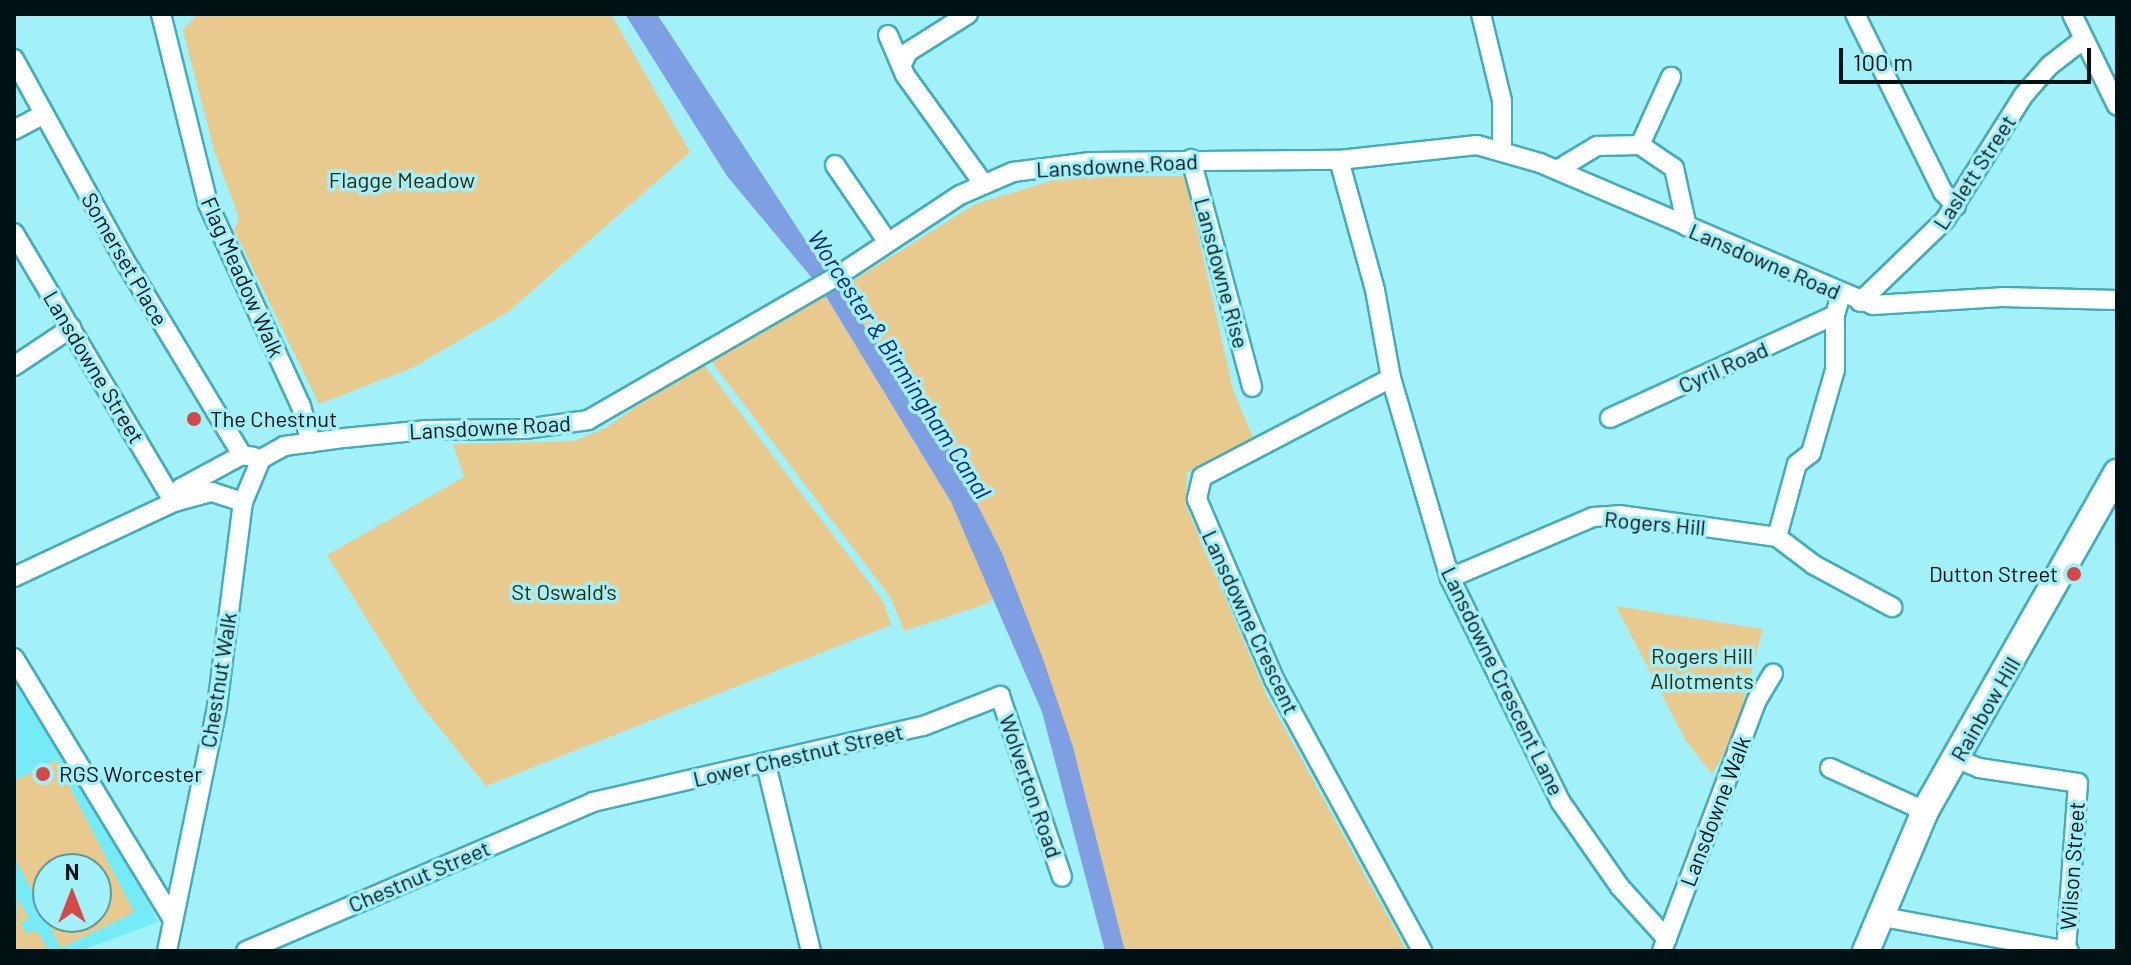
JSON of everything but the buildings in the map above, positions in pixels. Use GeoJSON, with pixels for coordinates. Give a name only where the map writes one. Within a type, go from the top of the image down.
{"type":"FeatureCollection","features":[{"type":"Feature","properties":{"kind":"main road","name":"Rainbow Hill"},"geometry":{"type":"LineString","coordinates":[[1866,951],[1883,917],[1925,811],[2117,473]]}},
{"type":"Feature","properties":{"kind":"street","name":"Flag Meadow Walk"},"geometry":{"type":"LineString","coordinates":[[161,14],[208,204],[301,406],[311,443]]}},
{"type":"Feature","properties":{"kind":"street"},"geometry":{"type":"LineString","coordinates":[[903,62],[908,52],[968,14]]}},
{"type":"Feature","properties":{"kind":"street"},"geometry":{"type":"LineString","coordinates":[[1481,14],[1502,101],[1502,149]]}},
{"type":"Feature","properties":{"kind":"street"},"geometry":{"type":"LineString","coordinates":[[1855,14],[1943,192],[1956,206]]}},
{"type":"Feature","properties":{"kind":"street"},"geometry":{"type":"LineString","coordinates":[[2072,14],[2117,106]]}},
{"type":"Feature","properties":{"kind":"street"},"geometry":{"type":"LineString","coordinates":[[888,35],[903,62],[905,75],[983,183]]}},
{"type":"Feature","properties":{"kind":"street","name":"Laslett Street"},"geometry":{"type":"LineString","coordinates":[[1860,302],[1923,246],[1956,206],[2023,96],[2049,66],[2084,39]]}},
{"type":"Feature","properties":{"kind":"street","name":"Somerset Place"},"geometry":{"type":"LineString","coordinates":[[14,59],[42,115],[252,457]]}},
{"type":"Feature","properties":{"kind":"street"},"geometry":{"type":"LineString","coordinates":[[1640,145],[1671,77]]}},
{"type":"Feature","properties":{"kind":"street"},"geometry":{"type":"LineString","coordinates":[[14,130],[42,115]]}},
{"type":"Feature","properties":{"kind":"street","name":"Lansdowne Road"},"geometry":{"type":"LineString","coordinates":[[174,502],[181,488],[284,446],[425,430],[550,428],[588,420],[816,289],[887,241],[983,183],[1040,166],[1191,159],[1339,160],[1477,145],[1502,149],[1557,170],[1860,302],[1895,306],[2002,297],[2117,300]]}},
{"type":"Feature","properties":{"kind":"street"},"geometry":{"type":"LineString","coordinates":[[1557,170],[1597,146],[1640,145],[1674,168],[1687,227]]}},
{"type":"Feature","properties":{"kind":"street","name":"Lansdowne Rise"},"geometry":{"type":"LineString","coordinates":[[1191,159],[1252,387]]}},
{"type":"Feature","properties":{"kind":"street","name":"Lansdowne Crescent Lane"},"geometry":{"type":"LineString","coordinates":[[1339,160],[1375,290],[1391,378],[1450,578],[1560,801],[1665,945]]}},
{"type":"Feature","properties":{"kind":"street"},"geometry":{"type":"LineString","coordinates":[[835,165],[887,241]]}},
{"type":"Feature","properties":{"kind":"street","name":"Lansdowne Street"},"geometry":{"type":"LineString","coordinates":[[14,233],[174,502]]}},
{"type":"Feature","properties":{"kind":"street"},"geometry":{"type":"LineString","coordinates":[[1841,294],[1835,315],[1835,370],[1811,453],[1797,464],[1777,537],[1814,565],[1892,607]]}},
{"type":"Feature","properties":{"kind":"street","name":"Cyril Road"},"geometry":{"type":"LineString","coordinates":[[1610,418],[1835,315]]}},
{"type":"Feature","properties":{"kind":"street"},"geometry":{"type":"LineString","coordinates":[[14,366],[71,328]]}},
{"type":"Feature","properties":{"kind":"street","name":"Lansdowne Crescent"},"geometry":{"type":"LineString","coordinates":[[1391,378],[1202,477],[1197,499],[1274,679],[1422,951]]}},
{"type":"Feature","properties":{"kind":"street","name":"Chestnut Walk"},"geometry":{"type":"LineString","coordinates":[[167,951],[217,707],[243,502],[252,457]]}},
{"type":"Feature","properties":{"kind":"street","name":"Lansdowne Road"},"geometry":{"type":"LineString","coordinates":[[14,577],[174,502],[212,492],[243,502]]}},
{"type":"Feature","properties":{"kind":"street","name":"Rogers Hill"},"geometry":{"type":"LineString","coordinates":[[1450,578],[1593,517],[1619,515],[1777,537]]}},
{"type":"Feature","properties":{"kind":"street"},"geometry":{"type":"LineString","coordinates":[[14,658],[147,872],[173,920]]}},
{"type":"Feature","properties":{"kind":"street","name":"Lansdowne Walk"},"geometry":{"type":"LineString","coordinates":[[1665,945],[1757,700],[1773,673]]}},
{"type":"Feature","properties":{"kind":"street","name":"Lower Chestnut Street"},"geometry":{"type":"LineString","coordinates":[[593,802],[923,726],[1000,696]]}},
{"type":"Feature","properties":{"kind":"street","name":"Wolverton Road"},"geometry":{"type":"LineString","coordinates":[[1000,696],[1062,877]]}},
{"type":"Feature","properties":{"kind":"street","name":"Wilson Street"},"geometry":{"type":"LineString","coordinates":[[1957,759],[1979,768],[2078,783],[2068,951]]}},
{"type":"Feature","properties":{"kind":"street"},"geometry":{"type":"LineString","coordinates":[[766,764],[811,951]]}},
{"type":"Feature","properties":{"kind":"street"},"geometry":{"type":"LineString","coordinates":[[1830,768],[1925,811]]}},
{"type":"Feature","properties":{"kind":"street","name":"Chestnut Street"},"geometry":{"type":"LineString","coordinates":[[246,951],[593,802]]}},
{"type":"Feature","properties":{"kind":"street"},"geometry":{"type":"LineString","coordinates":[[147,872],[183,876]]}},
{"type":"Feature","properties":{"kind":"street"},"geometry":{"type":"LineString","coordinates":[[1883,917],[2068,951]]}},
{"type":"Feature","properties":{"kind":"shaded area"},"geometry":{"type":"Polygon","coordinates":[[[625,14],[657,14],[823,267],[945,441],[1002,553],[1043,659],[1073,747],[1125,951],[1105,951],[1042,712],[951,502],[822,290],[727,176],[625,14]]]}},
{"type":"Feature","properties":{"kind":"shaded area","name":"RGS Worcester"},"geometry":{"type":"Polygon","coordinates":[[[14,679],[141,887],[158,922],[80,951],[14,951],[14,679]]]}},
{"type":"Feature","properties":{"kind":"green space","name":"Flagge Meadow"},"geometry":{"type":"Polygon","coordinates":[[[198,14],[611,14],[690,152],[508,312],[412,368],[319,404],[234,230],[239,218],[214,150],[183,30],[198,14]]]}},
{"type":"Feature","properties":{"kind":"green space"},"geometry":{"type":"Polygon","coordinates":[[[1066,176],[1185,176],[1233,390],[1254,440],[1187,472],[1186,505],[1267,696],[1407,951],[1125,951],[1073,747],[1002,553],[945,441],[839,289],[975,204],[1066,176]]]}},
{"type":"Feature","properties":{"kind":"green space"},"geometry":{"type":"Polygon","coordinates":[[[822,290],[951,502],[995,597],[986,604],[904,631],[891,598],[708,357],[822,290]]]}},
{"type":"Feature","properties":{"kind":"green space","name":"St Oswald's"},"geometry":{"type":"Polygon","coordinates":[[[701,361],[883,601],[891,625],[486,786],[417,700],[327,555],[464,477],[453,444],[574,441],[607,427],[701,361]]]}},
{"type":"Feature","properties":{"kind":"green space","name":"Rogers Hill Allotments"},"geometry":{"type":"Polygon","coordinates":[[[1616,606],[1763,629],[1734,736],[1712,774],[1686,741],[1616,606]]]}},
{"type":"Feature","properties":{"kind":"green space"},"geometry":{"type":"Polygon","coordinates":[[[56,760],[104,853],[32,853],[32,891],[14,856],[14,781],[56,760]]]}},
{"type":"Feature","properties":{"kind":"green space"},"geometry":{"type":"Polygon","coordinates":[[[112,869],[134,912],[112,923],[112,869]]]}},
{"type":"Feature","properties":{"kind":"green space"},"geometry":{"type":"Polygon","coordinates":[[[18,898],[29,919],[21,922],[25,933],[38,933],[49,951],[14,951],[18,898]]]}},
{"type":"Feature","properties":{"kind":"green space"},"geometry":{"type":"Polygon","coordinates":[[[53,933],[91,933],[61,948],[53,933]]]}},
{"type":"Feature","properties":{"kind":"place","name":"The Chestnut"},"geometry":{"type":"Point","coordinates":[194,419]}},
{"type":"Feature","properties":{"kind":"place","name":"Dutton Street"},"geometry":{"type":"Point","coordinates":[2074,574]}},
{"type":"Feature","properties":{"kind":"place","name":"RGS Worcester"},"geometry":{"type":"Point","coordinates":[43,774]}},
{"type":"Feature","properties":{"kind":"water label","name":"Worcester & Birmingham Canal"},"geometry":{"type":"Point","coordinates":[900,364]}}]}
